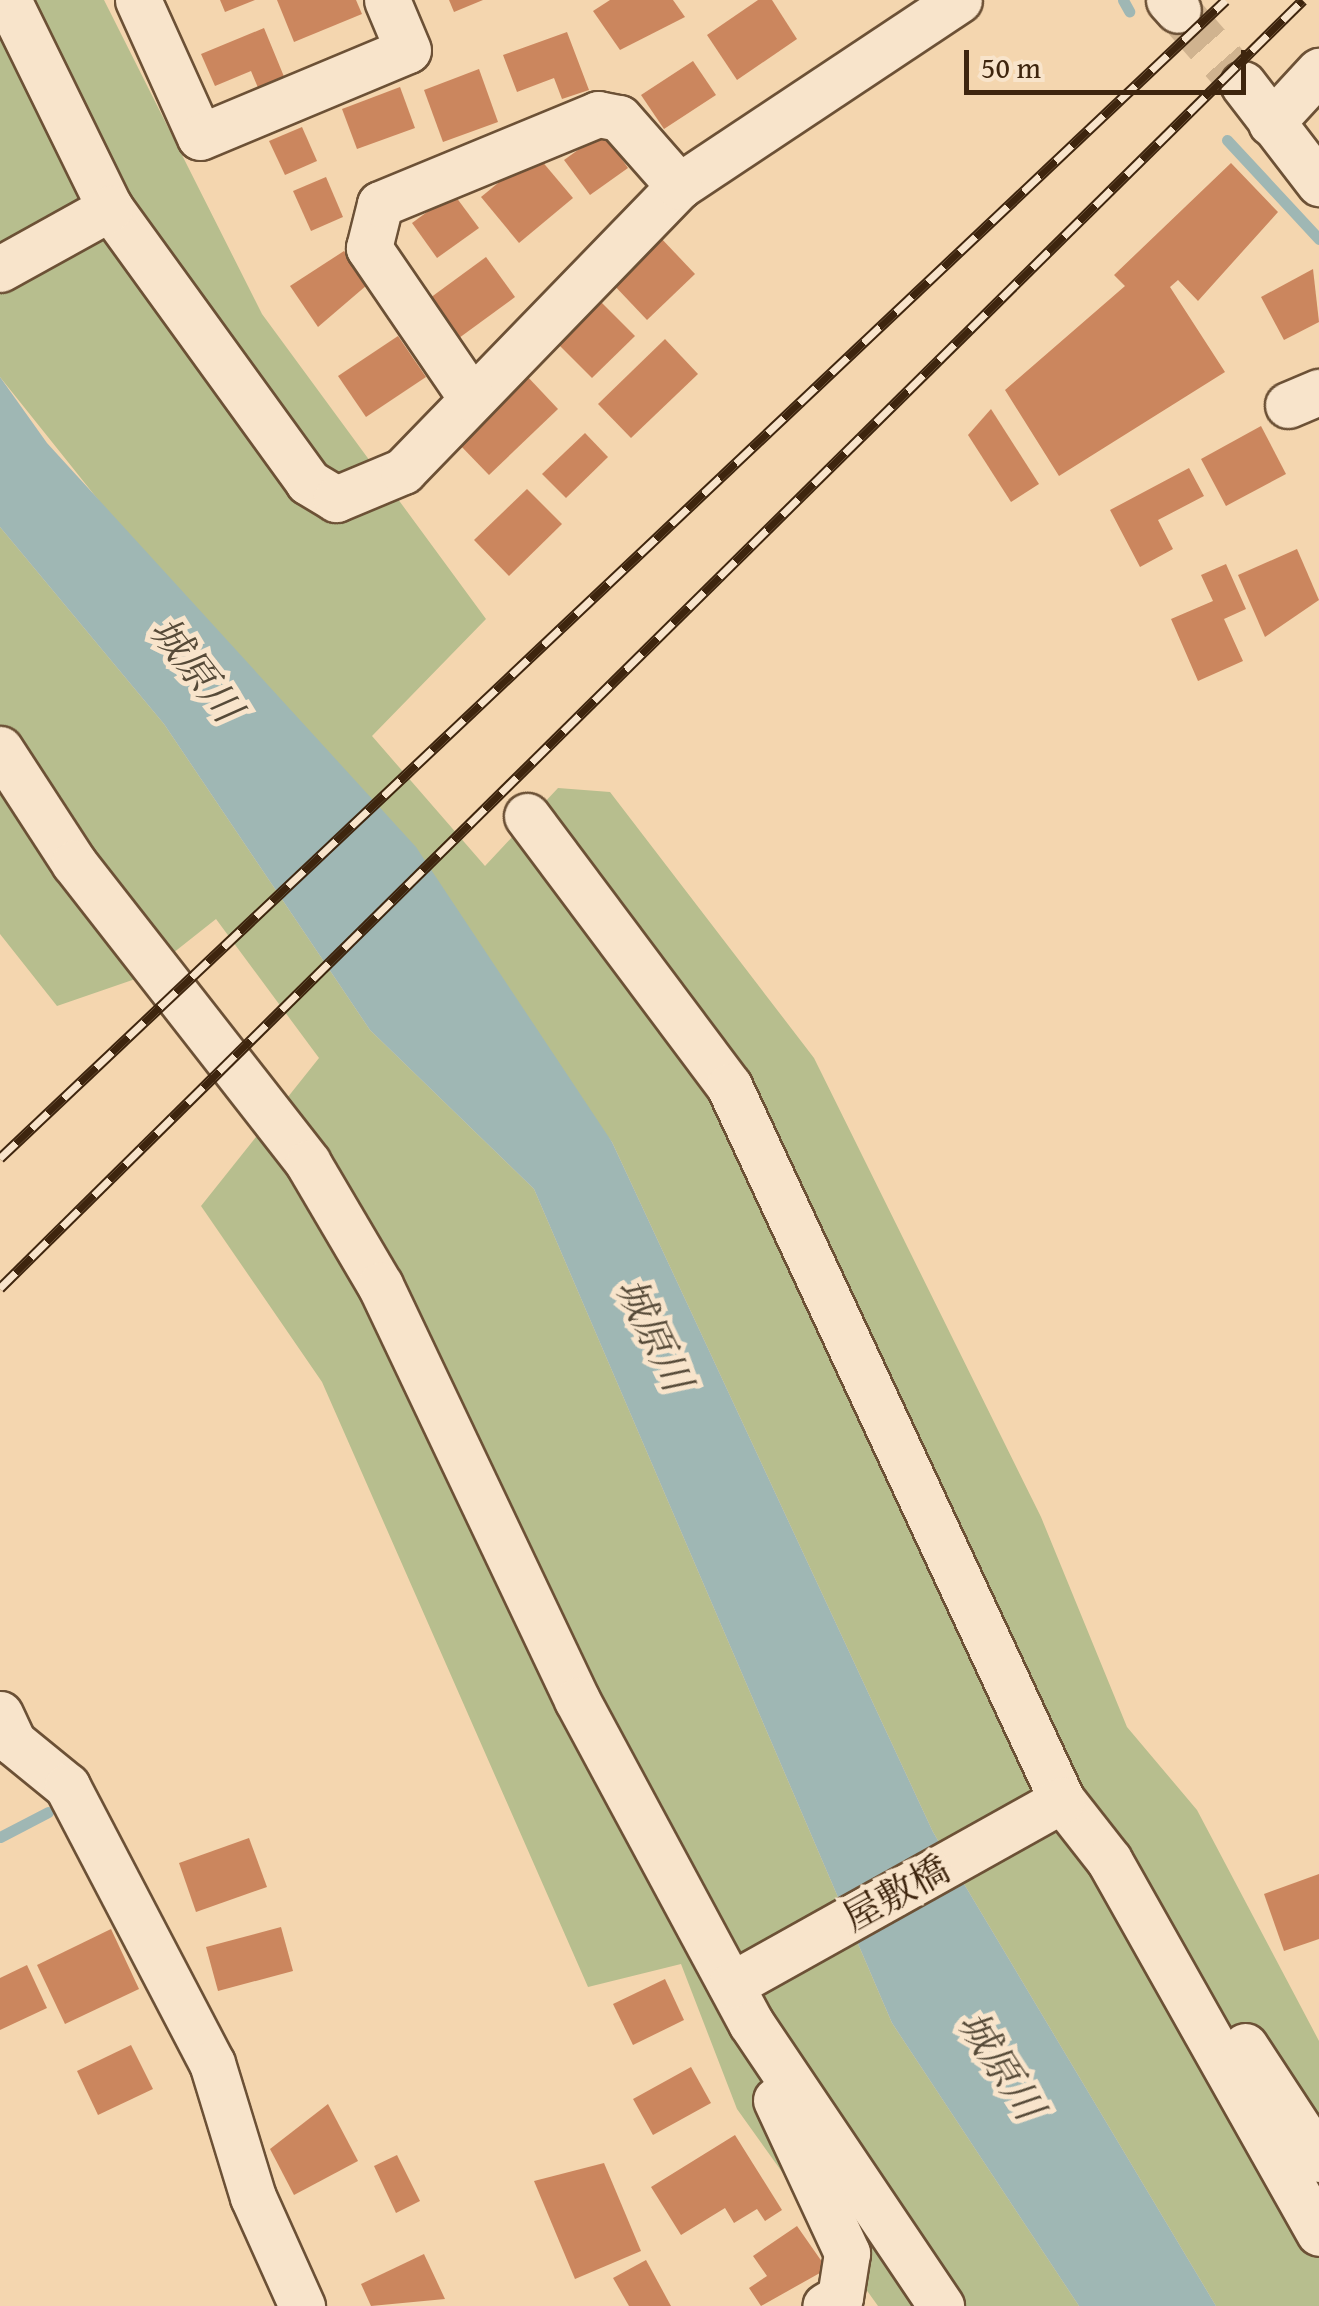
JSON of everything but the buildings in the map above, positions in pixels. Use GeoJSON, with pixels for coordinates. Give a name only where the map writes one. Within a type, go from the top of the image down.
{"type":"FeatureCollection","features":[{"type":"Feature","properties":{"kind":"street"},"geometry":{"type":"LineString","coordinates":[[8,0],[110,208],[308,482],[336,498],[403,471],[679,186],[960,0]]}},
{"type":"Feature","properties":{"kind":"street"},"geometry":{"type":"LineString","coordinates":[[138,0],[200,136],[408,50],[387,0]]}},
{"type":"Feature","properties":{"kind":"street"},"geometry":{"type":"LineString","coordinates":[[1271,123],[1319,71]]}},
{"type":"Feature","properties":{"kind":"street"},"geometry":{"type":"LineString","coordinates":[[1243,84],[1319,182]]}},
{"type":"Feature","properties":{"kind":"street"},"geometry":{"type":"LineString","coordinates":[[472,399],[369,248],[380,204],[598,114],[620,118],[679,186]]}},
{"type":"Feature","properties":{"kind":"street"},"geometry":{"type":"LineString","coordinates":[[0,269],[110,208]]}},
{"type":"Feature","properties":{"kind":"street"},"geometry":{"type":"LineString","coordinates":[[0,750],[74,863],[308,1163],[371,1270],[577,1700],[741,2004],[941,2306]]}},
{"type":"Feature","properties":{"kind":"street"},"geometry":{"type":"LineString","coordinates":[[526,816],[729,1086],[1062,1800],[1109,1860],[1319,2233]]}},
{"type":"Feature","properties":{"kind":"street"},"geometry":{"type":"LineString","coordinates":[[0,1714],[13,1742],[67,1786],[212,2062],[252,2198],[302,2306]]}},
{"type":"Feature","properties":{"kind":"street","name":"屋敷橋"},"geometry":{"type":"LineString","coordinates":[[741,2004],[1062,1800]]}},
{"type":"Feature","properties":{"kind":"street"},"geometry":{"type":"LineString","coordinates":[[1109,1860],[1142,1887],[1319,2159]]}},
{"type":"Feature","properties":{"kind":"street"},"geometry":{"type":"LineString","coordinates":[[741,2004],[762,2072],[847,2253],[840,2298],[825,2306]]}},
{"type":"Feature","properties":{"kind":"green space"},"geometry":{"type":"Polygon","coordinates":[[[0,0],[104,0],[262,314],[486,619],[372,736],[485,866],[558,788],[610,792],[814,1058],[1041,1517],[1127,1727],[1197,1810],[1319,2041],[1319,2306],[1216,2306],[933,1832],[612,1142],[0,377],[0,0]]]}},
{"type":"Feature","properties":{"kind":"green space"},"geometry":{"type":"Polygon","coordinates":[[[0,527],[164,724],[370,1030],[534,1189],[892,2023],[1079,2306],[878,2306],[737,2109],[681,1964],[588,1987],[322,1382],[201,1206],[319,1058],[216,919],[144,976],[57,1006],[0,934],[0,527]]]}},
{"type":"Feature","properties":{"kind":"water","name":"城原川"},"geometry":{"type":"Polygon","coordinates":[[[0,377],[47,443],[416,847],[612,1142],[933,1832],[1216,2306],[1079,2306],[892,2023],[534,1189],[370,1030],[164,724],[0,527],[0,377]]]}},
{"type":"Feature","properties":{"kind":"waterway"},"geometry":{"type":"LineString","coordinates":[[1123,0],[1129,11]]}},
{"type":"Feature","properties":{"kind":"waterway"},"geometry":{"type":"LineString","coordinates":[[1227,140],[1319,239]]}},
{"type":"Feature","properties":{"kind":"waterway"},"geometry":{"type":"LineString","coordinates":[[0,1837],[48,1812]]}},
{"type":"Feature","properties":{"kind":"tunnel"},"geometry":{"type":"LineString","coordinates":[[1178,10],[1243,84]]}},
{"type":"Feature","properties":{"kind":"railway"},"geometry":{"type":"LineString","coordinates":[[0,1158],[1226,0]]}},
{"type":"Feature","properties":{"kind":"railway"},"geometry":{"type":"LineString","coordinates":[[0,1288],[1303,0]]}}]}
